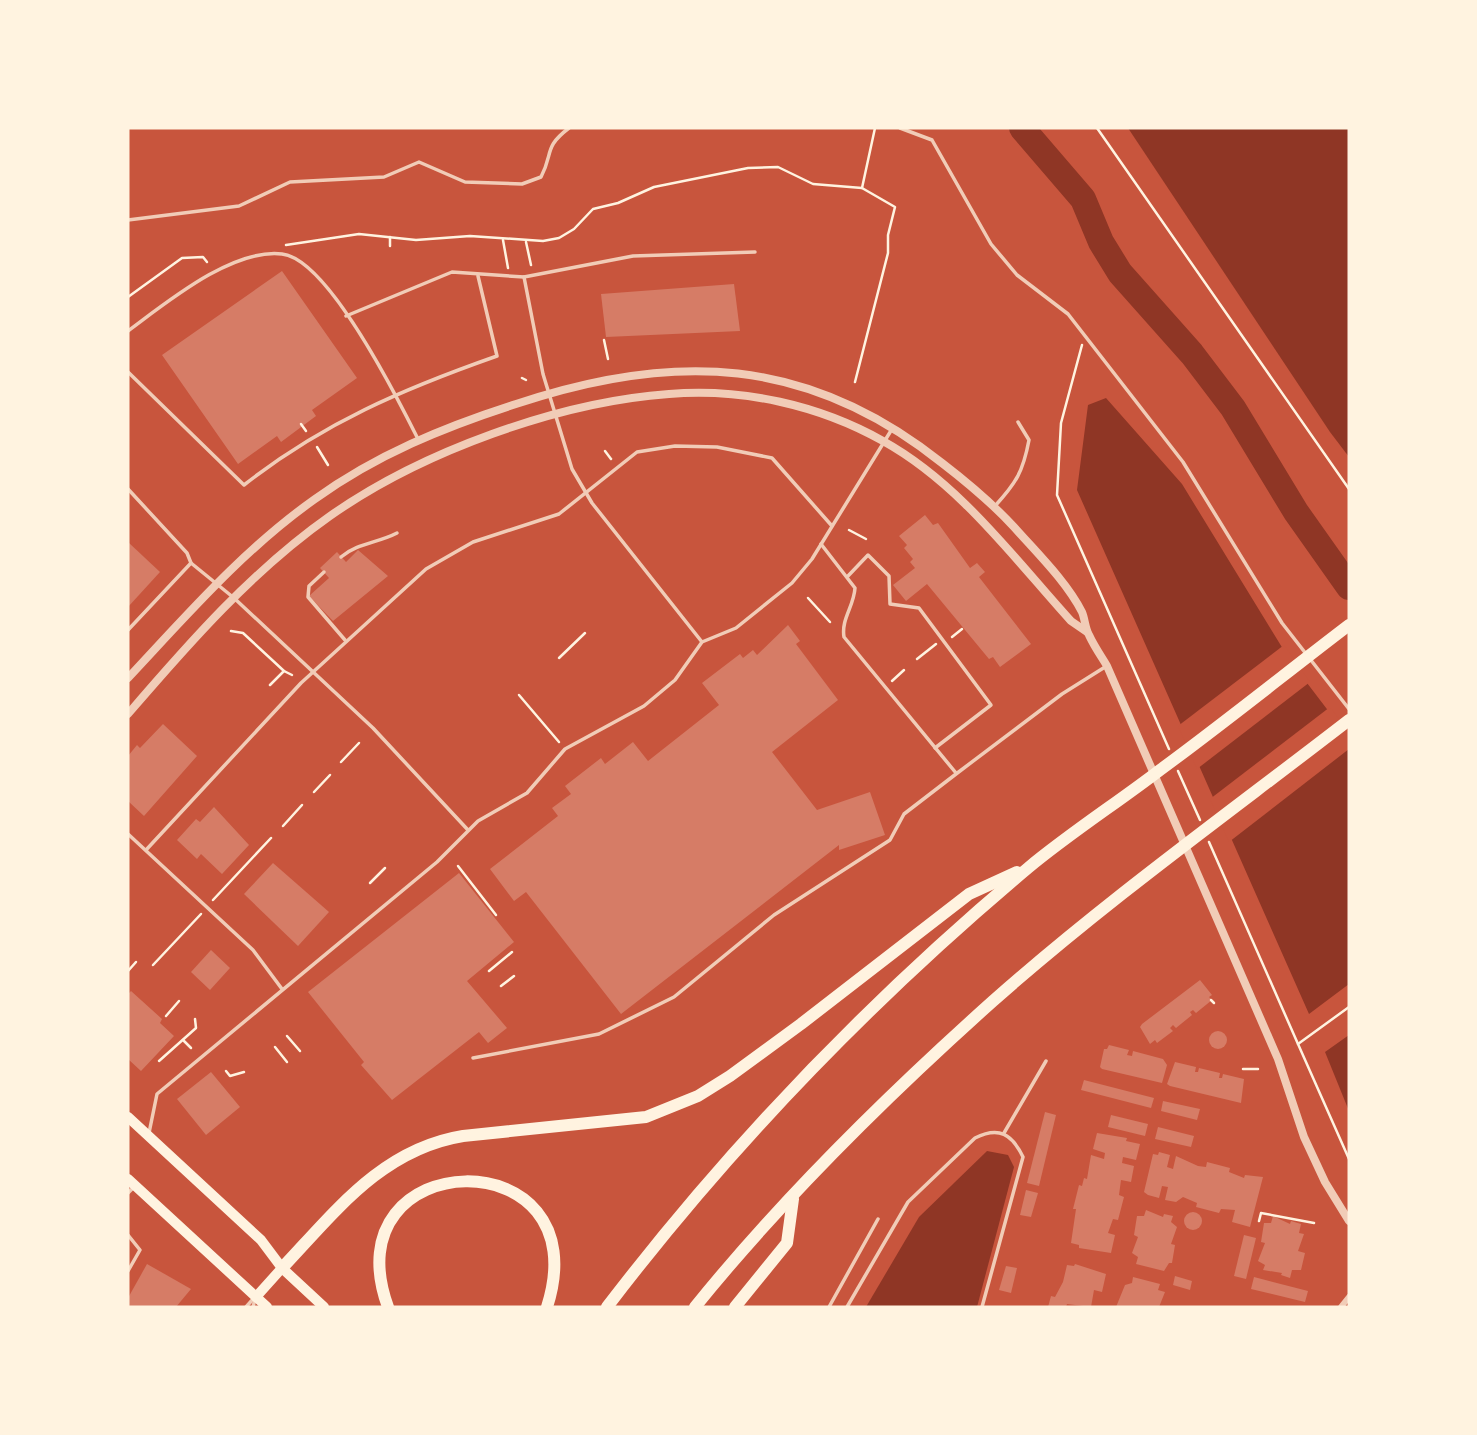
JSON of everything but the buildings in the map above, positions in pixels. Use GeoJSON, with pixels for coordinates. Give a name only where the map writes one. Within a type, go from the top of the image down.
{"type":"FeatureCollection","features":[{"type":"Feature","properties":{"kind":"highway"},"geometry":{"type":"LineString","coordinates":[[607,1307],[749,1136],[815,1067],[959,929],[1030,866],[1349,625]]}},
{"type":"Feature","properties":{"kind":"highway"},"geometry":{"type":"LineString","coordinates":[[695,1307],[754,1237],[793,1199],[843,1143],[993,1001],[1133,886],[1349,720]]}},
{"type":"Feature","properties":{"kind":"highway"},"geometry":{"type":"LineString","coordinates":[[282,1268],[361,1186],[404,1154],[434,1142],[463,1136],[646,1117],[698,1096],[801,1024],[969,894],[1030,866]]}},
{"type":"Feature","properties":{"kind":"highway"},"geometry":{"type":"LineString","coordinates":[[387,1307],[381,1282],[380,1251],[393,1219],[417,1195],[433,1187],[463,1180],[500,1185],[529,1205],[539,1217],[549,1239],[554,1263],[547,1307]]}},
{"type":"Feature","properties":{"kind":"highway"},"geometry":{"type":"LineString","coordinates":[[735,1307],[788,1243],[793,1199]]}},
{"type":"Feature","properties":{"kind":"main road"},"geometry":{"type":"LineString","coordinates":[[128,1117],[261,1240],[282,1268],[324,1307]]}},
{"type":"Feature","properties":{"kind":"main road"},"geometry":{"type":"LineString","coordinates":[[130,1186],[254,1302],[267,1307]]}},
{"type":"Feature","properties":{"kind":"main road"},"geometry":{"type":"LineString","coordinates":[[254,1302],[282,1268]]}},
{"type":"Feature","properties":{"kind":"street"},"geometry":{"type":"LineString","coordinates":[[128,678],[256,545],[317,497],[418,439],[453,424],[548,394],[640,373],[688,369],[761,375],[812,388],[843,400],[892,427],[977,488],[1052,570],[1082,612],[1087,632],[1107,666],[1278,1059],[1304,1137],[1325,1182],[1349,1221]]}},
{"type":"Feature","properties":{"kind":"street"},"geometry":{"type":"LineString","coordinates":[[128,714],[234,598],[282,554],[362,496],[465,444],[554,416],[617,401],[670,394],[715,394],[804,407],[884,441],[935,476],[960,499],[1071,621],[1087,632]]}},
{"type":"Feature","properties":{"kind":"street"},"geometry":{"type":"LineString","coordinates":[[1341,1307],[1349,1297]]}},
{"type":"Feature","properties":{"kind":"lane"},"geometry":{"type":"LineString","coordinates":[[128,220],[239,206],[290,183],[384,177],[419,162],[465,182],[522,184],[541,177],[547,166],[551,143],[569,128]]}},
{"type":"Feature","properties":{"kind":"lane"},"geometry":{"type":"LineString","coordinates":[[900,128],[932,140],[991,244],[1017,275],[1068,314],[1183,462],[1282,623],[1349,709]]}},
{"type":"Feature","properties":{"kind":"lane"},"geometry":{"type":"LineString","coordinates":[[346,316],[452,272],[478,276],[524,277],[633,257],[755,252]]}},
{"type":"Feature","properties":{"kind":"lane"},"geometry":{"type":"LineString","coordinates":[[128,331],[210,272],[274,254],[295,257],[307,265],[374,357],[418,439]]}},
{"type":"Feature","properties":{"kind":"lane"},"geometry":{"type":"LineString","coordinates":[[128,372],[244,485],[329,426],[395,394],[497,356],[478,276]]}},
{"type":"Feature","properties":{"kind":"lane"},"geometry":{"type":"LineString","coordinates":[[524,277],[548,394],[572,469],[586,494],[702,642]]}},
{"type":"Feature","properties":{"kind":"lane"},"geometry":{"type":"LineString","coordinates":[[995,506],[1019,479],[1025,460],[1029,440],[1018,422]]}},
{"type":"Feature","properties":{"kind":"lane"},"geometry":{"type":"LineString","coordinates":[[149,1136],[158,1094],[437,862],[468,830],[527,793],[565,749],[654,697],[675,680],[702,642],[736,628],[776,597],[808,564],[892,427]]}},
{"type":"Feature","properties":{"kind":"lane"},"geometry":{"type":"LineString","coordinates":[[146,850],[312,672],[426,569],[474,541],[559,514],[637,452],[675,446],[733,448],[772,458],[832,526]]}},
{"type":"Feature","properties":{"kind":"lane"},"geometry":{"type":"LineString","coordinates":[[128,489],[187,553],[191,564],[234,598],[415,769],[468,830]]}},
{"type":"Feature","properties":{"kind":"lane"},"geometry":{"type":"LineString","coordinates":[[341,557],[355,546],[380,542],[397,533]]}},
{"type":"Feature","properties":{"kind":"lane"},"geometry":{"type":"LineString","coordinates":[[821,544],[855,588],[854,603],[842,624],[844,637],[956,774]]}},
{"type":"Feature","properties":{"kind":"lane"},"geometry":{"type":"LineString","coordinates":[[848,576],[868,555],[889,576],[890,604],[919,608],[992,705],[935,748]]}},
{"type":"Feature","properties":{"kind":"lane"},"geometry":{"type":"LineString","coordinates":[[128,630],[191,564]]}},
{"type":"Feature","properties":{"kind":"lane"},"geometry":{"type":"LineString","coordinates":[[324,572],[309,586],[307,594],[345,640]]}},
{"type":"Feature","properties":{"kind":"lane"},"geometry":{"type":"LineString","coordinates":[[473,1058],[599,1034],[674,997],[774,915],[890,840],[904,814],[1062,694],[1107,666]]}},
{"type":"Feature","properties":{"kind":"lane"},"geometry":{"type":"LineString","coordinates":[[128,834],[253,950],[282,989]]}},
{"type":"Feature","properties":{"kind":"lane"},"geometry":{"type":"LineString","coordinates":[[1004,1133],[1046,1061]]}},
{"type":"Feature","properties":{"kind":"lane"},"geometry":{"type":"LineString","coordinates":[[847,1307],[908,1202],[975,1138],[988,1132],[1004,1133],[1017,1144],[1023,1157],[982,1307]]}},
{"type":"Feature","properties":{"kind":"lane"},"geometry":{"type":"LineString","coordinates":[[829,1307],[878,1219]]}},
{"type":"Feature","properties":{"kind":"lane"},"geometry":{"type":"LineString","coordinates":[[128,1235],[140,1250],[128,1271]]}},
{"type":"Feature","properties":{"kind":"lane"},"geometry":{"type":"LineString","coordinates":[[246,1307],[254,1302]]}},
{"type":"Feature","properties":{"kind":"path"},"geometry":{"type":"LineString","coordinates":[[862,188],[875,128]]}},
{"type":"Feature","properties":{"kind":"path"},"geometry":{"type":"LineString","coordinates":[[1097,128],[1349,489]]}},
{"type":"Feature","properties":{"kind":"path"},"geometry":{"type":"LineString","coordinates":[[284,245],[340,234],[416,240],[470,236],[526,242],[559,238],[574,229],[593,209],[618,203],[654,187],[748,168],[778,167],[813,184],[862,188],[895,207],[896,214],[888,235],[888,253],[855,382]]}},
{"type":"Feature","properties":{"kind":"path"},"geometry":{"type":"LineString","coordinates":[[390,237],[390,246]]}},
{"type":"Feature","properties":{"kind":"path"},"geometry":{"type":"LineString","coordinates":[[503,240],[508,268]]}},
{"type":"Feature","properties":{"kind":"path"},"geometry":{"type":"LineString","coordinates":[[526,242],[531,265]]}},
{"type":"Feature","properties":{"kind":"path"},"geometry":{"type":"LineString","coordinates":[[128,297],[181,258],[203,257],[207,262]]}},
{"type":"Feature","properties":{"kind":"path"},"geometry":{"type":"LineString","coordinates":[[1085,336],[1061,423],[1057,495],[1169,750]]}},
{"type":"Feature","properties":{"kind":"path"},"geometry":{"type":"LineString","coordinates":[[604,340],[608,359]]}},
{"type":"Feature","properties":{"kind":"path"},"geometry":{"type":"LineString","coordinates":[[301,424],[306,431]]}},
{"type":"Feature","properties":{"kind":"path"},"geometry":{"type":"LineString","coordinates":[[316,445],[328,465]]}},
{"type":"Feature","properties":{"kind":"path"},"geometry":{"type":"LineString","coordinates":[[605,451],[611,459]]}},
{"type":"Feature","properties":{"kind":"path"},"geometry":{"type":"LineString","coordinates":[[849,530],[866,540]]}},
{"type":"Feature","properties":{"kind":"path"},"geometry":{"type":"LineString","coordinates":[[808,598],[830,622]]}},
{"type":"Feature","properties":{"kind":"path"},"geometry":{"type":"LineString","coordinates":[[952,637],[962,629]]}},
{"type":"Feature","properties":{"kind":"path"},"geometry":{"type":"LineString","coordinates":[[231,631],[243,633],[292,676]]}},
{"type":"Feature","properties":{"kind":"path"},"geometry":{"type":"LineString","coordinates":[[559,657],[585,633]]}},
{"type":"Feature","properties":{"kind":"path"},"geometry":{"type":"LineString","coordinates":[[917,659],[936,644]]}},
{"type":"Feature","properties":{"kind":"path"},"geometry":{"type":"LineString","coordinates":[[892,681],[904,670]]}},
{"type":"Feature","properties":{"kind":"path"},"geometry":{"type":"LineString","coordinates":[[270,685],[284,671]]}},
{"type":"Feature","properties":{"kind":"path"},"geometry":{"type":"LineString","coordinates":[[519,695],[559,742]]}},
{"type":"Feature","properties":{"kind":"path"},"geometry":{"type":"LineString","coordinates":[[341,762],[359,743]]}},
{"type":"Feature","properties":{"kind":"path"},"geometry":{"type":"LineString","coordinates":[[1175,763],[1203,827]]}},
{"type":"Feature","properties":{"kind":"path"},"geometry":{"type":"LineString","coordinates":[[314,792],[330,775]]}},
{"type":"Feature","properties":{"kind":"path"},"geometry":{"type":"LineString","coordinates":[[283,826],[302,805]]}},
{"type":"Feature","properties":{"kind":"path"},"geometry":{"type":"LineString","coordinates":[[213,900],[271,838]]}},
{"type":"Feature","properties":{"kind":"path"},"geometry":{"type":"LineString","coordinates":[[1208,839],[1349,1159]]}},
{"type":"Feature","properties":{"kind":"path"},"geometry":{"type":"LineString","coordinates":[[458,866],[496,915]]}},
{"type":"Feature","properties":{"kind":"path"},"geometry":{"type":"LineString","coordinates":[[370,883],[385,868]]}},
{"type":"Feature","properties":{"kind":"path"},"geometry":{"type":"LineString","coordinates":[[153,965],[201,914]]}},
{"type":"Feature","properties":{"kind":"path"},"geometry":{"type":"LineString","coordinates":[[489,971],[512,952]]}},
{"type":"Feature","properties":{"kind":"path"},"geometry":{"type":"LineString","coordinates":[[128,971],[136,962]]}},
{"type":"Feature","properties":{"kind":"path"},"geometry":{"type":"LineString","coordinates":[[501,986],[514,976]]}},
{"type":"Feature","properties":{"kind":"path"},"geometry":{"type":"LineString","coordinates":[[166,1016],[179,1001]]}},
{"type":"Feature","properties":{"kind":"path"},"geometry":{"type":"LineString","coordinates":[[1298,1044],[1349,1007]]}},
{"type":"Feature","properties":{"kind":"path"},"geometry":{"type":"LineString","coordinates":[[159,1061],[196,1028],[195,1019]]}},
{"type":"Feature","properties":{"kind":"path"},"geometry":{"type":"LineString","coordinates":[[287,1036],[300,1051]]}},
{"type":"Feature","properties":{"kind":"path"},"geometry":{"type":"LineString","coordinates":[[184,1040],[191,1048]]}},
{"type":"Feature","properties":{"kind":"path"},"geometry":{"type":"LineString","coordinates":[[275,1047],[287,1062]]}},
{"type":"Feature","properties":{"kind":"path"},"geometry":{"type":"LineString","coordinates":[[1243,1069],[1258,1069]]}},
{"type":"Feature","properties":{"kind":"path"},"geometry":{"type":"LineString","coordinates":[[226,1072],[230,1076],[244,1072]]}},
{"type":"Feature","properties":{"kind":"path"},"geometry":{"type":"LineString","coordinates":[[1259,1221],[1261,1213],[1314,1223]]}},
{"type":"Feature","properties":{"kind":"shaded area"},"geometry":{"type":"Polygon","coordinates":[[[1128,128],[1349,128],[1349,457],[1330,432],[1128,128]]]}},
{"type":"Feature","properties":{"kind":"shaded area"},"geometry":{"type":"Polygon","coordinates":[[[1106,398],[1182,484],[1291,662],[1349,738],[1349,984],[1309,1014],[1077,490],[1088,405],[1106,398]]]}},
{"type":"Feature","properties":{"kind":"shaded area"},"geometry":{"type":"Polygon","coordinates":[[[1349,1035],[1349,1111],[1325,1052],[1349,1035]]]}},
{"type":"Feature","properties":{"kind":"shaded area"},"geometry":{"type":"Polygon","coordinates":[[[987,1151],[1008,1155],[1014,1167],[977,1307],[866,1307],[919,1217],[987,1151]]]}},
{"type":"Feature","properties":{"kind":"pier"},"geometry":{"type":"Polygon","coordinates":[[[1284,645],[1310,682],[1197,769],[1178,726],[1284,645]]]}},
{"type":"Feature","properties":{"kind":"pier"},"geometry":{"type":"Polygon","coordinates":[[[1330,707],[1349,732],[1349,749],[1229,842],[1210,799],[1330,707]]]}},
{"type":"Feature","properties":{"kind":"waterway"},"geometry":{"type":"LineString","coordinates":[[1022,128],[1083,199],[1101,242],[1120,273],[1192,354],[1233,408],[1296,512],[1349,587]]}}]}
